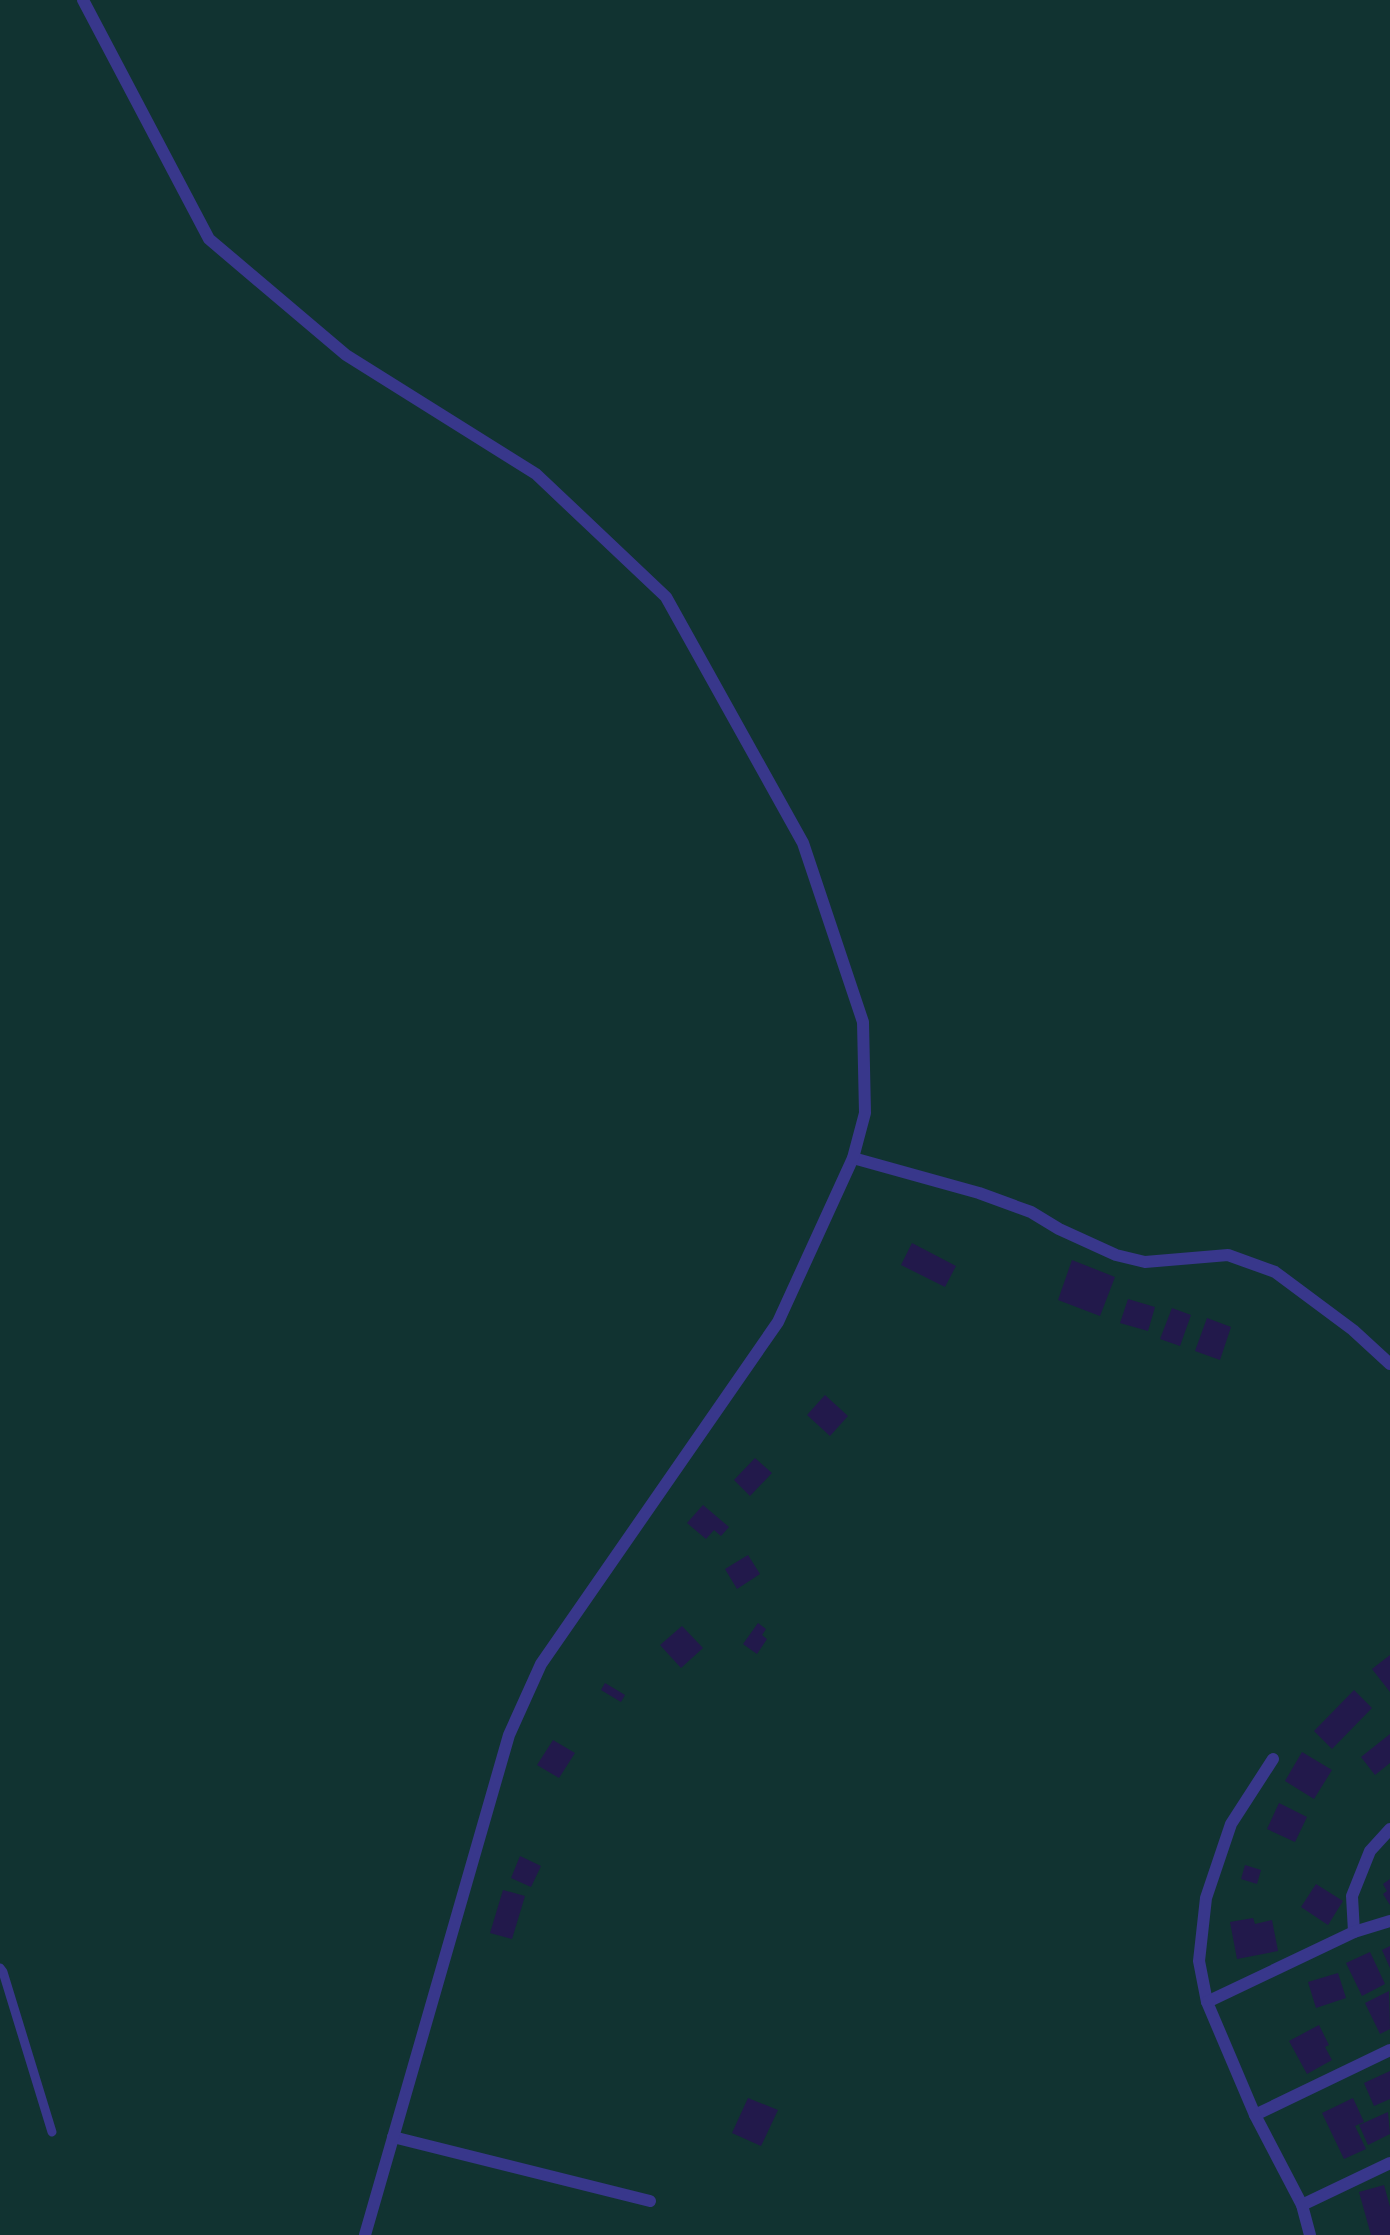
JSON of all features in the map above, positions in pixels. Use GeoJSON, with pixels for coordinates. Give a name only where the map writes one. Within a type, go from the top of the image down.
{"type":"FeatureCollection","features":[{"type":"Feature","properties":{"kind":"street"},"geometry":{"type":"LineString","coordinates":[[83,0],[210,239],[346,355],[536,474],[666,598],[803,843],[864,1022],[865,1113],[853,1158],[778,1322],[541,1664],[509,1735],[365,2235]]}},
{"type":"Feature","properties":{"kind":"street"},"geometry":{"type":"LineString","coordinates":[[853,1158],[979,1192],[1031,1212],[1059,1229],[1116,1255],[1145,1262],[1228,1255],[1274,1272],[1353,1330],[1390,1364]]}},
{"type":"Feature","properties":{"kind":"street"},"geometry":{"type":"LineString","coordinates":[[1273,1759],[1231,1824],[1206,1898],[1199,1961],[1207,2002],[1255,2115],[1302,2206],[1310,2235]]}},
{"type":"Feature","properties":{"kind":"street"},"geometry":{"type":"LineString","coordinates":[[1354,1932],[1352,1896],[1370,1852],[1390,1829]]}},
{"type":"Feature","properties":{"kind":"street"},"geometry":{"type":"LineString","coordinates":[[1207,2002],[1354,1932],[1390,1921]]}},
{"type":"Feature","properties":{"kind":"street"},"geometry":{"type":"LineString","coordinates":[[1255,2115],[1390,2050]]}},
{"type":"Feature","properties":{"kind":"street"},"geometry":{"type":"LineString","coordinates":[[393,2137],[650,2201]]}},
{"type":"Feature","properties":{"kind":"street"},"geometry":{"type":"LineString","coordinates":[[1302,2206],[1390,2163]]}},
{"type":"Feature","properties":{"kind":"lane"},"geometry":{"type":"LineString","coordinates":[[0,1968],[3,1972],[52,2132]]}},
{"type":"Feature","properties":{"kind":"green space"},"geometry":{"type":"Polygon","coordinates":[[[0,0],[1390,0],[1390,2235],[0,2235],[0,0]]]}},
{"type":"Feature","properties":{"kind":"building"},"geometry":{"type":"Polygon","coordinates":[[[912,1243],[956,1266],[945,1287],[901,1265],[912,1243]]]}},
{"type":"Feature","properties":{"kind":"building"},"geometry":{"type":"Polygon","coordinates":[[[1072,1260],[1115,1277],[1100,1316],[1058,1300],[1072,1260]]]}},
{"type":"Feature","properties":{"kind":"building"},"geometry":{"type":"Polygon","coordinates":[[[1128,1299],[1155,1307],[1148,1331],[1120,1323],[1128,1299]]]}},
{"type":"Feature","properties":{"kind":"building"},"geometry":{"type":"Polygon","coordinates":[[[1172,1308],[1191,1315],[1180,1346],[1160,1339],[1172,1308]]]}},
{"type":"Feature","properties":{"kind":"building"},"geometry":{"type":"Polygon","coordinates":[[[1207,1318],[1231,1327],[1220,1360],[1195,1351],[1207,1318]]]}},
{"type":"Feature","properties":{"kind":"building"},"geometry":{"type":"Polygon","coordinates":[[[825,1395],[848,1416],[830,1436],[807,1415],[825,1395]]]}},
{"type":"Feature","properties":{"kind":"building"},"geometry":{"type":"Polygon","coordinates":[[[755,1458],[772,1473],[750,1496],[734,1480],[755,1458]]]}},
{"type":"Feature","properties":{"kind":"building"},"geometry":{"type":"Polygon","coordinates":[[[703,1505],[729,1527],[721,1536],[714,1530],[706,1539],[687,1523],[703,1505]]]}},
{"type":"Feature","properties":{"kind":"building"},"geometry":{"type":"Polygon","coordinates":[[[748,1555],[760,1574],[737,1589],[725,1569],[748,1555]]]}},
{"type":"Feature","properties":{"kind":"building"},"geometry":{"type":"Polygon","coordinates":[[[758,1623],[766,1629],[762,1635],[767,1639],[757,1654],[743,1644],[758,1623]]]}},
{"type":"Feature","properties":{"kind":"building"},"geometry":{"type":"Polygon","coordinates":[[[682,1626],[703,1648],[681,1668],[660,1645],[682,1626]]]}},
{"type":"Feature","properties":{"kind":"building"},"geometry":{"type":"Polygon","coordinates":[[[1390,1655],[1390,1692],[1372,1669],[1390,1655]]]}},
{"type":"Feature","properties":{"kind":"building"},"geometry":{"type":"Polygon","coordinates":[[[605,1683],[625,1695],[621,1702],[601,1690],[605,1683]]]}},
{"type":"Feature","properties":{"kind":"building"},"geometry":{"type":"Polygon","coordinates":[[[1354,1690],[1372,1708],[1332,1749],[1314,1731],[1354,1690]]]}},
{"type":"Feature","properties":{"kind":"building"},"geometry":{"type":"Polygon","coordinates":[[[1390,1734],[1390,1763],[1375,1775],[1361,1757],[1390,1734]]]}},
{"type":"Feature","properties":{"kind":"building"},"geometry":{"type":"Polygon","coordinates":[[[553,1740],[575,1753],[559,1778],[537,1765],[553,1740]]]}},
{"type":"Feature","properties":{"kind":"building"},"geometry":{"type":"Polygon","coordinates":[[[1302,1752],[1332,1770],[1314,1799],[1285,1781],[1302,1752]]]}},
{"type":"Feature","properties":{"kind":"building"},"geometry":{"type":"Polygon","coordinates":[[[1279,1803],[1307,1817],[1295,1842],[1267,1829],[1279,1803]]]}},
{"type":"Feature","properties":{"kind":"building"},"geometry":{"type":"Polygon","coordinates":[[[520,1856],[541,1866],[531,1887],[511,1878],[520,1856]]]}},
{"type":"Feature","properties":{"kind":"building"},"geometry":{"type":"Polygon","coordinates":[[[1245,1865],[1261,1870],[1257,1884],[1241,1879],[1245,1865]]]}},
{"type":"Feature","properties":{"kind":"building"},"geometry":{"type":"Polygon","coordinates":[[[1390,1879],[1390,1905],[1383,1894],[1387,1891],[1383,1884],[1390,1879]]]}},
{"type":"Feature","properties":{"kind":"building"},"geometry":{"type":"Polygon","coordinates":[[[1316,1884],[1343,1901],[1328,1925],[1301,1907],[1316,1884]]]}},
{"type":"Feature","properties":{"kind":"building"},"geometry":{"type":"Polygon","coordinates":[[[503,1890],[525,1896],[512,1939],[490,1933],[503,1890]]]}},
{"type":"Feature","properties":{"kind":"building"},"geometry":{"type":"Polygon","coordinates":[[[1253,1918],[1255,1924],[1272,1920],[1278,1951],[1237,1959],[1230,1922],[1253,1918]]]}},
{"type":"Feature","properties":{"kind":"building"},"geometry":{"type":"Polygon","coordinates":[[[1390,1946],[1390,1968],[1382,1950],[1390,1946]]]}},
{"type":"Feature","properties":{"kind":"building"},"geometry":{"type":"Polygon","coordinates":[[[1370,1952],[1385,1984],[1362,1996],[1346,1963],[1370,1952]]]}},
{"type":"Feature","properties":{"kind":"building"},"geometry":{"type":"Polygon","coordinates":[[[1338,1973],[1346,1998],[1316,2008],[1308,1982],[1338,1973]]]}},
{"type":"Feature","properties":{"kind":"building"},"geometry":{"type":"Polygon","coordinates":[[[1389,1991],[1390,2029],[1380,2034],[1365,2003],[1389,1991]]]}},
{"type":"Feature","properties":{"kind":"building"},"geometry":{"type":"Polygon","coordinates":[[[1319,2025],[1329,2045],[1325,2047],[1332,2060],[1307,2074],[1289,2041],[1319,2025]]]}},
{"type":"Feature","properties":{"kind":"building"},"geometry":{"type":"Polygon","coordinates":[[[1390,2071],[1390,2099],[1374,2106],[1364,2083],[1390,2071]]]}},
{"type":"Feature","properties":{"kind":"building"},"geometry":{"type":"Polygon","coordinates":[[[748,2098],[778,2110],[761,2146],[732,2133],[748,2098]]]}},
{"type":"Feature","properties":{"kind":"building"},"geometry":{"type":"Polygon","coordinates":[[[1353,2098],[1364,2122],[1355,2126],[1366,2149],[1344,2159],[1322,2113],[1353,2098]]]}},
{"type":"Feature","properties":{"kind":"building"},"geometry":{"type":"Polygon","coordinates":[[[1388,2112],[1390,2134],[1368,2145],[1359,2125],[1388,2112]]]}},
{"type":"Feature","properties":{"kind":"building"},"geometry":{"type":"Polygon","coordinates":[[[1384,2185],[1390,2207],[1390,2235],[1371,2235],[1359,2192],[1384,2185]]]}}]}
